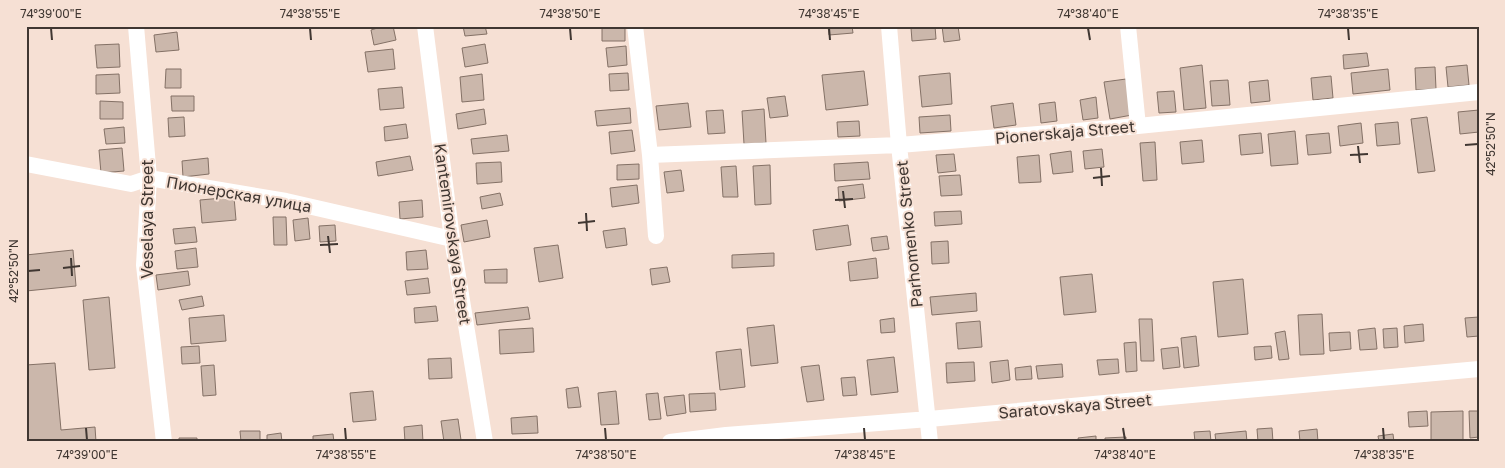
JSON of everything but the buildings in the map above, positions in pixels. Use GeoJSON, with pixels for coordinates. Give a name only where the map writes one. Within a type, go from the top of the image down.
{"type":"FeatureCollection","features":[{"type":"Feature","properties":{"kind":"street","name":"Veselaya Street"},"geometry":{"type":"LineString","coordinates":[[136,26],[149,178],[144,265],[164,442]]}},
{"type":"Feature","properties":{"kind":"street","name":"Kantemirovskaya Street"},"geometry":{"type":"LineString","coordinates":[[425,26],[452,239],[485,442]]}},
{"type":"Feature","properties":{"kind":"street"},"geometry":{"type":"LineString","coordinates":[[635,26],[650,155],[656,236]]}},
{"type":"Feature","properties":{"kind":"street","name":"Parhomenko Street"},"geometry":{"type":"LineString","coordinates":[[889,26],[899,145],[930,442]]}},
{"type":"Feature","properties":{"kind":"street"},"geometry":{"type":"LineString","coordinates":[[1128,26],[1138,126]]}},
{"type":"Feature","properties":{"kind":"street","name":"Pionerskaja Street"},"geometry":{"type":"LineString","coordinates":[[650,155],[899,145],[1138,126],[1479,92]]}},
{"type":"Feature","properties":{"kind":"street","name":"Пионерская улица"},"geometry":{"type":"LineString","coordinates":[[26,164],[131,184],[149,178],[286,200],[452,239]]}},
{"type":"Feature","properties":{"kind":"street","name":"Saratovskaya Street"},"geometry":{"type":"LineString","coordinates":[[670,442],[726,435],[1479,370]]}}]}
